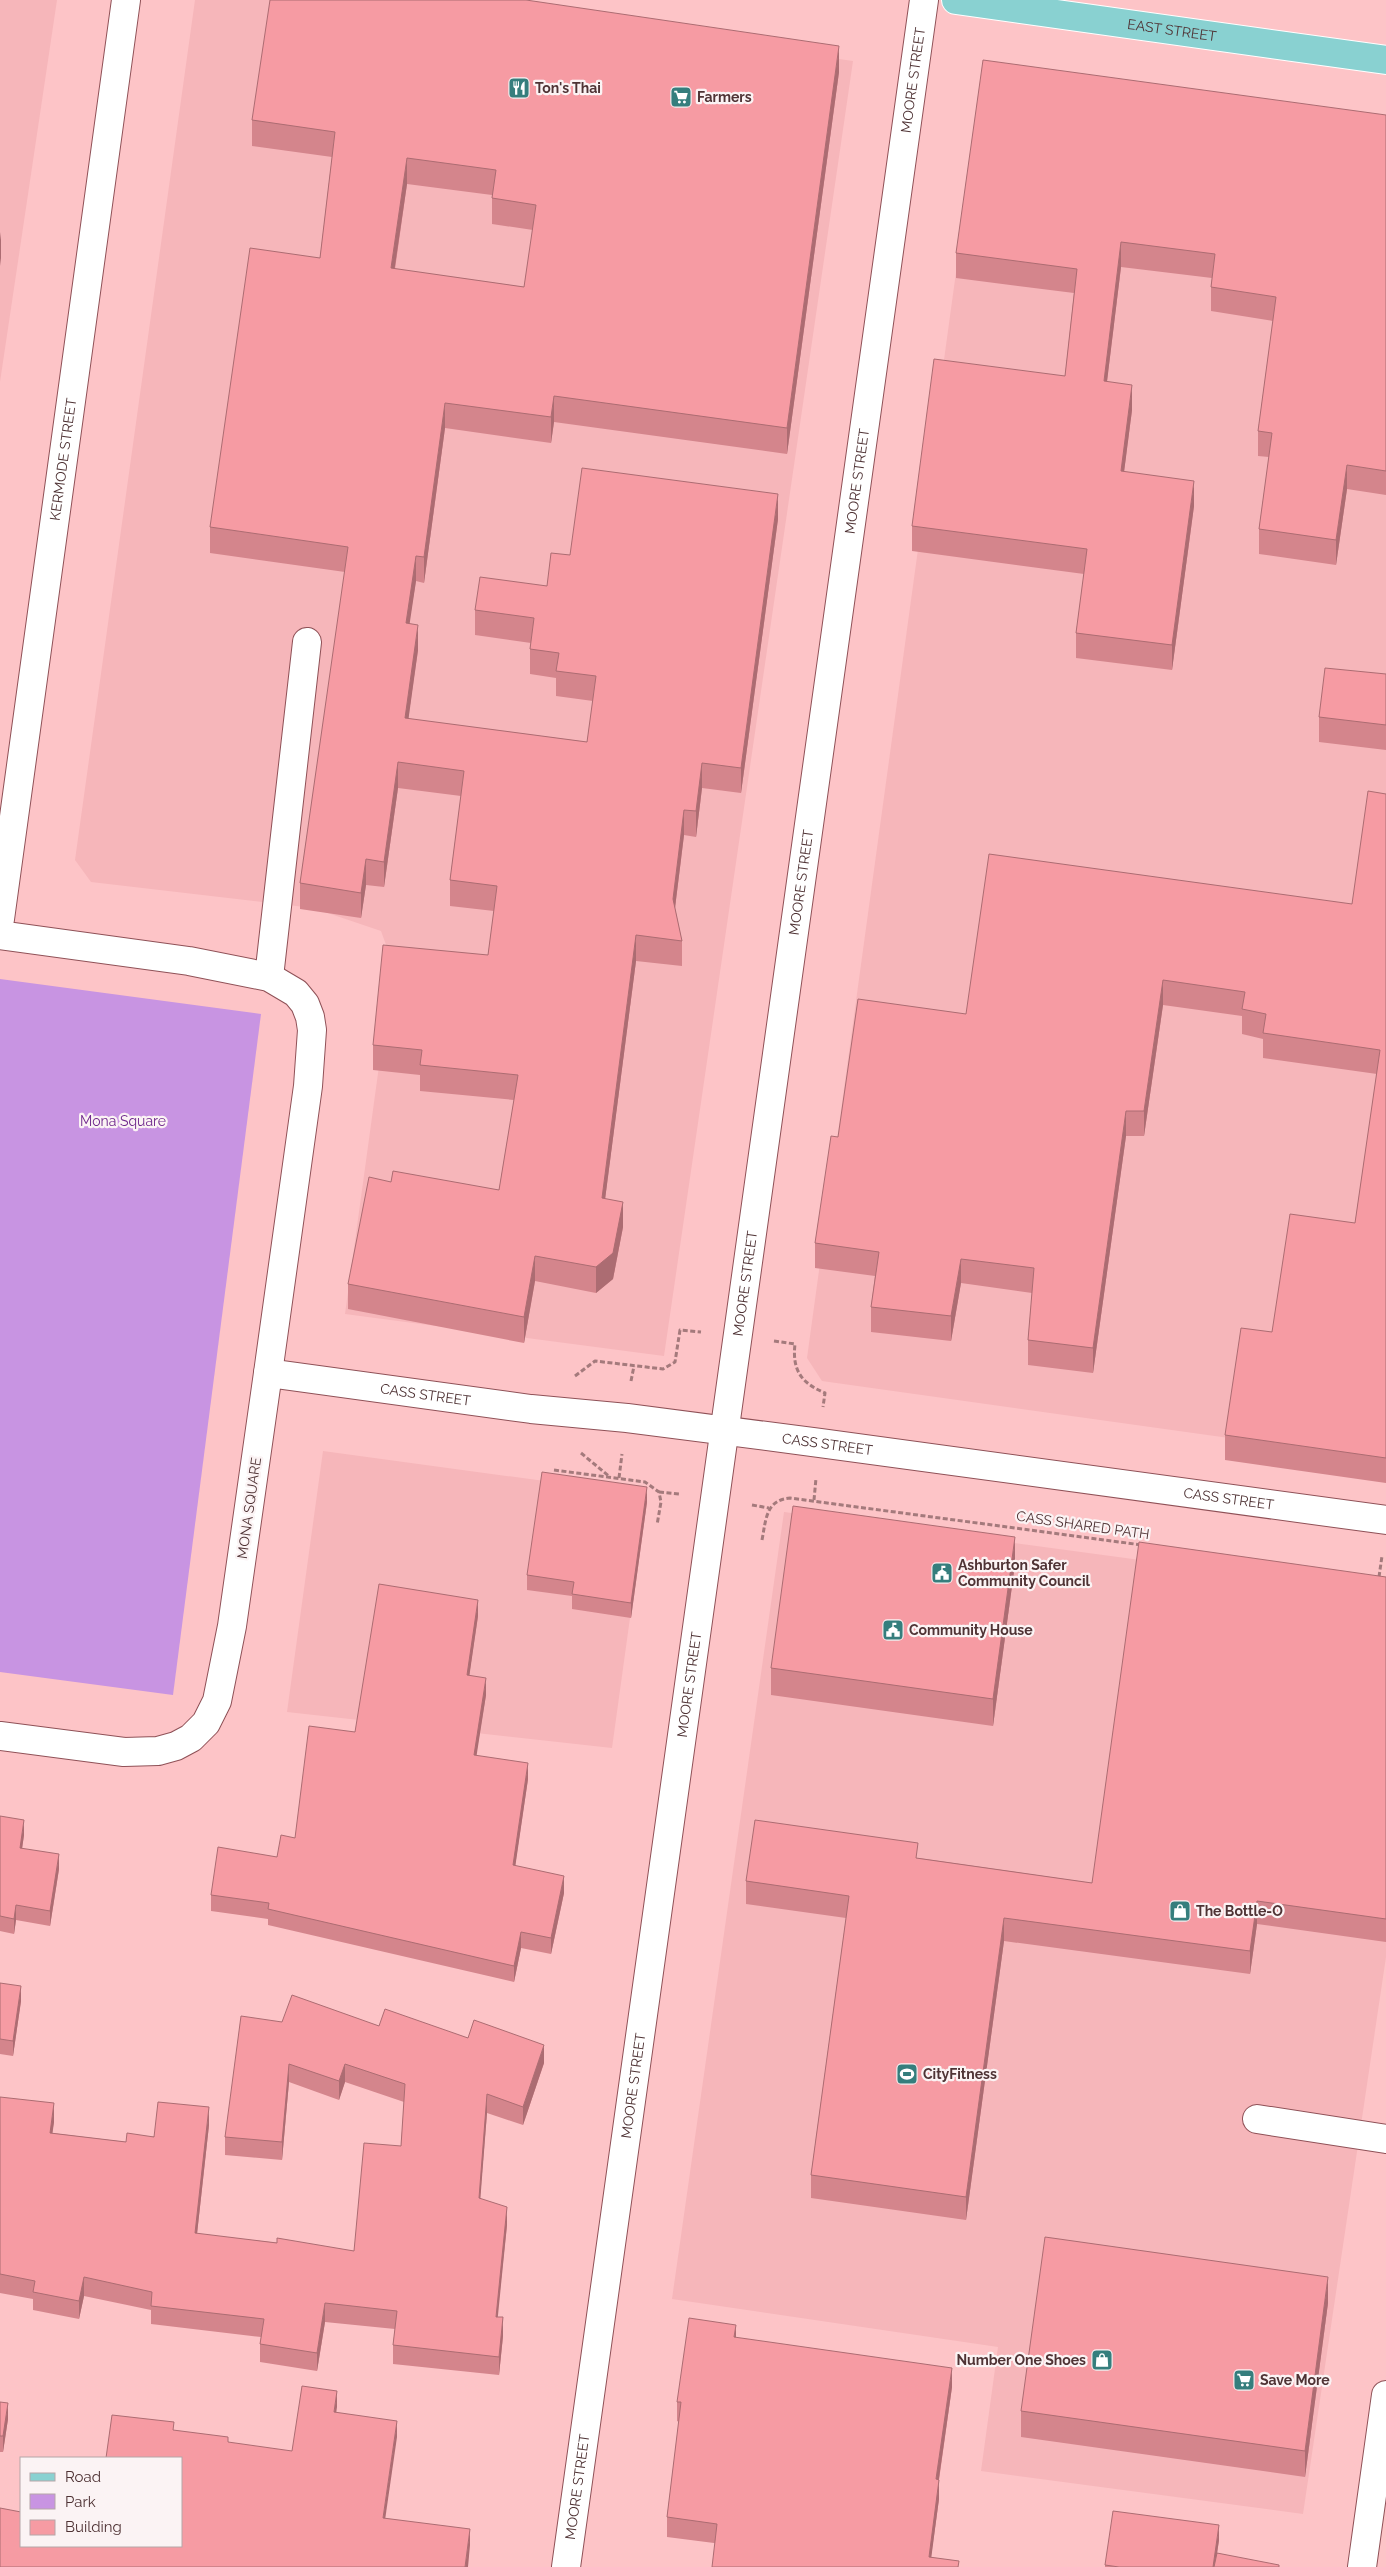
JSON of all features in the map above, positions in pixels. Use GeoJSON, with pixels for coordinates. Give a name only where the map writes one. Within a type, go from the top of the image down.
{"type":"FeatureCollection","features":[{"type":"Feature","properties":{"kind":"main road","name":"EAST STREET"},"geometry":{"type":"LineString","coordinates":[[956,0],[1386,60]]}},
{"type":"Feature","properties":{"kind":"street","name":"KERMODE STREET"},"geometry":{"type":"LineString","coordinates":[[0,919],[126,0]]}},
{"type":"Feature","properties":{"kind":"street","name":"MOORE STREET"},"geometry":{"type":"LineString","coordinates":[[566,2567],[723,1430],[924,0]]}},
{"type":"Feature","properties":{"kind":"street"},"geometry":{"type":"LineString","coordinates":[[268,977],[307,642]]}},
{"type":"Feature","properties":{"kind":"street","name":"MONA SQUARE"},"geometry":{"type":"LineString","coordinates":[[0,935],[189,962],[268,977],[296,993],[305,1004],[312,1030],[308,1086],[268,1373],[227,1656],[217,1701],[206,1723],[191,1738],[176,1746],[158,1751],[124,1752],[0,1736]]}},
{"type":"Feature","properties":{"kind":"street","name":"CASS STREET"},"geometry":{"type":"LineString","coordinates":[[268,1373],[531,1409],[723,1430],[1386,1520]]}},
{"type":"Feature","properties":{"kind":"street"},"geometry":{"type":"LineString","coordinates":[[1256,2119],[1386,2139]]}},
{"type":"Feature","properties":{"kind":"street"},"geometry":{"type":"LineString","coordinates":[[1362,2567],[1386,2394]]}},
{"type":"Feature","properties":{"kind":"path"},"geometry":{"type":"LineString","coordinates":[[567,1382],[595,1361],[663,1369],[675,1362],[680,1330],[704,1333]]}},
{"type":"Feature","properties":{"kind":"path"},"geometry":{"type":"LineString","coordinates":[[772,1341],[795,1344],[793,1361],[799,1374],[807,1384],[825,1393],[823,1412]]}},
{"type":"Feature","properties":{"kind":"path"},"geometry":{"type":"LineString","coordinates":[[574,1446],[610,1477]]}},
{"type":"Feature","properties":{"kind":"path"},"geometry":{"type":"LineString","coordinates":[[619,1478],[622,1451]]}},
{"type":"Feature","properties":{"kind":"path"},"geometry":{"type":"LineString","coordinates":[[554,1470],[645,1482],[659,1492],[682,1495]]}},
{"type":"Feature","properties":{"kind":"path"},"geometry":{"type":"LineString","coordinates":[[814,1500],[816,1473]]}},
{"type":"Feature","properties":{"kind":"path"},"geometry":{"type":"LineString","coordinates":[[657,1526],[661,1502],[659,1492]]}},
{"type":"Feature","properties":{"kind":"path","name":"CASS SHARED PATH"},"geometry":{"type":"LineString","coordinates":[[769,1508],[781,1499],[814,1500],[1145,1545]]}},
{"type":"Feature","properties":{"kind":"path"},"geometry":{"type":"LineString","coordinates":[[750,1505],[769,1508],[762,1540]]}},
{"type":"Feature","properties":{"kind":"path"},"geometry":{"type":"LineString","coordinates":[[1379,1577],[1382,1553]]}},
{"type":"Feature","properties":{"kind":"path"},"geometry":{"type":"LineString","coordinates":[[1370,1576],[1386,1578]]}},
{"type":"Feature","properties":{"kind":"shaded area"},"geometry":{"type":"Polygon","coordinates":[[[0,0],[57,0],[0,382],[0,0]]]}},
{"type":"Feature","properties":{"kind":"shaded area"},"geometry":{"type":"Polygon","coordinates":[[[195,0],[423,0],[853,61],[664,1356],[345,1314],[393,964],[381,931],[313,908],[91,882],[75,860],[195,0]]]}},
{"type":"Feature","properties":{"kind":"shaded area"},"geometry":{"type":"Polygon","coordinates":[[[982,83],[1386,139],[1386,1460],[822,1381],[807,1358],[982,83]]]}},
{"type":"Feature","properties":{"kind":"shaded area"},"geometry":{"type":"Polygon","coordinates":[[[323,1451],[647,1495],[612,1748],[287,1712],[323,1451]]]}},
{"type":"Feature","properties":{"kind":"shaded area"},"geometry":{"type":"Polygon","coordinates":[[[784,1512],[1386,1593],[1386,1957],[1303,2514],[981,2471],[998,2347],[672,2299],[784,1512]]]}},
{"type":"Feature","properties":{"kind":"green space","name":"Mona Square"},"geometry":{"type":"Polygon","coordinates":[[[0,979],[261,1014],[173,1695],[0,1672],[0,979]]]}},
{"type":"Feature","properties":{"kind":"building"},"geometry":{"type":"Polygon","coordinates":[[[270,0],[526,0],[839,46],[787,428],[554,396],[551,417],[445,403],[424,557],[416,556],[406,623],[418,625],[405,718],[587,742],[596,676],[556,671],[559,653],[530,649],[534,618],[475,610],[480,577],[547,586],[551,553],[570,555],[582,468],[778,494],[741,768],[702,763],[696,811],[684,810],[673,899],[682,941],[636,935],[602,1198],[623,1202],[613,1253],[596,1267],[535,1256],[524,1317],[348,1284],[369,1177],[391,1182],[393,1171],[499,1190],[518,1075],[420,1065],[422,1050],[373,1045],[383,945],[488,955],[497,886],[450,880],[464,771],[398,762],[384,862],[366,859],[361,893],[300,883],[348,547],[210,527],[250,248],[320,258],[335,132],[252,120],[270,0]],[[407,158],[391,268],[524,287],[536,205],[492,198],[496,170],[407,158]]]}},
{"type":"Feature","properties":{"kind":"building"},"geometry":{"type":"Polygon","coordinates":[[[983,60],[1386,115],[1386,471],[1347,465],[1336,540],[1259,529],[1272,433],[1258,431],[1276,297],[1211,287],[1215,254],[1121,242],[1104,381],[1132,385],[1121,471],[1194,481],[1172,645],[1076,633],[1087,549],[912,526],[934,359],[1065,376],[1077,269],[956,253],[983,60]]]}},
{"type":"Feature","properties":{"kind":"building"},"geometry":{"type":"Polygon","coordinates":[[[1325,668],[1386,674],[1386,725],[1319,717],[1325,668]]]}},
{"type":"Feature","properties":{"kind":"building"},"geometry":{"type":"Polygon","coordinates":[[[1368,791],[1386,794],[1386,1458],[1225,1435],[1241,1328],[1272,1332],[1290,1214],[1355,1223],[1380,1050],[1263,1033],[1266,1014],[1242,1009],[1245,992],[1163,980],[1144,1111],[1126,1111],[1093,1348],[1028,1340],[1034,1268],[961,1259],[951,1316],[871,1307],[879,1252],[815,1243],[831,1136],[838,1137],[858,999],[966,1014],[989,854],[1352,904],[1368,791]]]}},
{"type":"Feature","properties":{"kind":"building"},"geometry":{"type":"Polygon","coordinates":[[[542,1472],[647,1487],[631,1603],[572,1594],[574,1582],[527,1575],[542,1472]]]}},
{"type":"Feature","properties":{"kind":"building","name":"Community House"},"geometry":{"type":"Polygon","coordinates":[[[793,1506],[1015,1537],[993,1699],[771,1668],[793,1506]]]}},
{"type":"Feature","properties":{"kind":"building"},"geometry":{"type":"Polygon","coordinates":[[[1139,1542],[1386,1577],[1386,1919],[1257,1901],[1250,1951],[1004,1918],[966,2197],[811,2175],[849,1896],[746,1881],[755,1820],[918,1843],[916,1858],[1092,1883],[1139,1542]]]}},
{"type":"Feature","properties":{"kind":"building"},"geometry":{"type":"Polygon","coordinates":[[[379,1584],[478,1600],[467,1675],[486,1678],[474,1755],[528,1763],[513,1865],[564,1876],[551,1938],[521,1932],[514,1966],[268,1909],[269,1903],[211,1895],[218,1847],[277,1857],[281,1835],[295,1838],[309,1726],[355,1732],[379,1584]]]}},
{"type":"Feature","properties":{"kind":"building"},"geometry":{"type":"Polygon","coordinates":[[[0,1816],[24,1820],[20,1848],[59,1854],[50,1911],[16,1905],[14,1919],[0,1916],[0,1816]]]}},
{"type":"Feature","properties":{"kind":"building"},"geometry":{"type":"Polygon","coordinates":[[[0,1983],[21,1986],[13,2041],[0,2039],[0,1983]]]}},
{"type":"Feature","properties":{"kind":"building"},"geometry":{"type":"Polygon","coordinates":[[[292,1995],[379,2026],[385,2009],[468,2038],[474,2020],[544,2045],[523,2107],[487,2094],[479,2198],[507,2207],[496,2317],[503,2317],[499,2357],[393,2345],[397,2311],[325,2303],[317,2353],[260,2344],[264,2319],[151,2306],[152,2292],[84,2277],[79,2301],[33,2292],[35,2281],[0,2274],[0,2097],[54,2103],[50,2133],[126,2142],[127,2133],[154,2137],[158,2102],[209,2107],[195,2233],[277,2243],[277,2238],[354,2251],[364,2143],[401,2146],[405,2084],[345,2064],[339,2081],[289,2064],[282,2142],[225,2137],[241,2016],[282,2022],[292,1995]]]}},
{"type":"Feature","properties":{"kind":"building"},"geometry":{"type":"Polygon","coordinates":[[[1045,2237],[1328,2277],[1305,2451],[1021,2411],[1045,2237]]]}},
{"type":"Feature","properties":{"kind":"building"},"geometry":{"type":"Polygon","coordinates":[[[689,2318],[736,2325],[734,2337],[952,2368],[936,2479],[939,2480],[929,2557],[959,2561],[958,2567],[712,2567],[717,2524],[667,2517],[681,2402],[677,2402],[689,2318]]]}},
{"type":"Feature","properties":{"kind":"building"},"geometry":{"type":"Polygon","coordinates":[[[302,2386],[337,2391],[334,2412],[397,2421],[383,2518],[470,2529],[465,2567],[0,2567],[0,2508],[20,2512],[20,2547],[182,2547],[182,2457],[106,2457],[112,2415],[174,2422],[173,2430],[228,2437],[228,2442],[292,2451],[302,2386]]]}},
{"type":"Feature","properties":{"kind":"building"},"geometry":{"type":"Polygon","coordinates":[[[0,2402],[8,2403],[3,2436],[0,2436],[0,2402]]]}},
{"type":"Feature","properties":{"kind":"building"},"geometry":{"type":"Polygon","coordinates":[[[1113,2511],[1219,2525],[1213,2567],[1119,2567],[1105,2565],[1113,2511]]]}},
{"type":"Feature","properties":{"kind":"building"},"geometry":{"type":"Polygon","coordinates":[[[1217,2553],[1279,2565],[1279,2567],[1214,2567],[1217,2553]]]}},
{"type":"Feature","properties":{"kind":"place","name":"Ton's Thai"},"geometry":{"type":"Point","coordinates":[519,88]}},
{"type":"Feature","properties":{"kind":"place","name":"Farmers"},"geometry":{"type":"Point","coordinates":[681,97]}},
{"type":"Feature","properties":{"kind":"place","name":"Ashburton Safer Community Council"},"geometry":{"type":"Point","coordinates":[942,1573]}},
{"type":"Feature","properties":{"kind":"place","name":"Community House"},"geometry":{"type":"Point","coordinates":[893,1630]}},
{"type":"Feature","properties":{"kind":"place","name":"The Bottle-O"},"geometry":{"type":"Point","coordinates":[1180,1911]}},
{"type":"Feature","properties":{"kind":"place","name":"CityFitness"},"geometry":{"type":"Point","coordinates":[907,2074]}},
{"type":"Feature","properties":{"kind":"place","name":"Number One Shoes"},"geometry":{"type":"Point","coordinates":[1102,2360]}},
{"type":"Feature","properties":{"kind":"place","name":"Save More"},"geometry":{"type":"Point","coordinates":[1244,2380]}}]}
